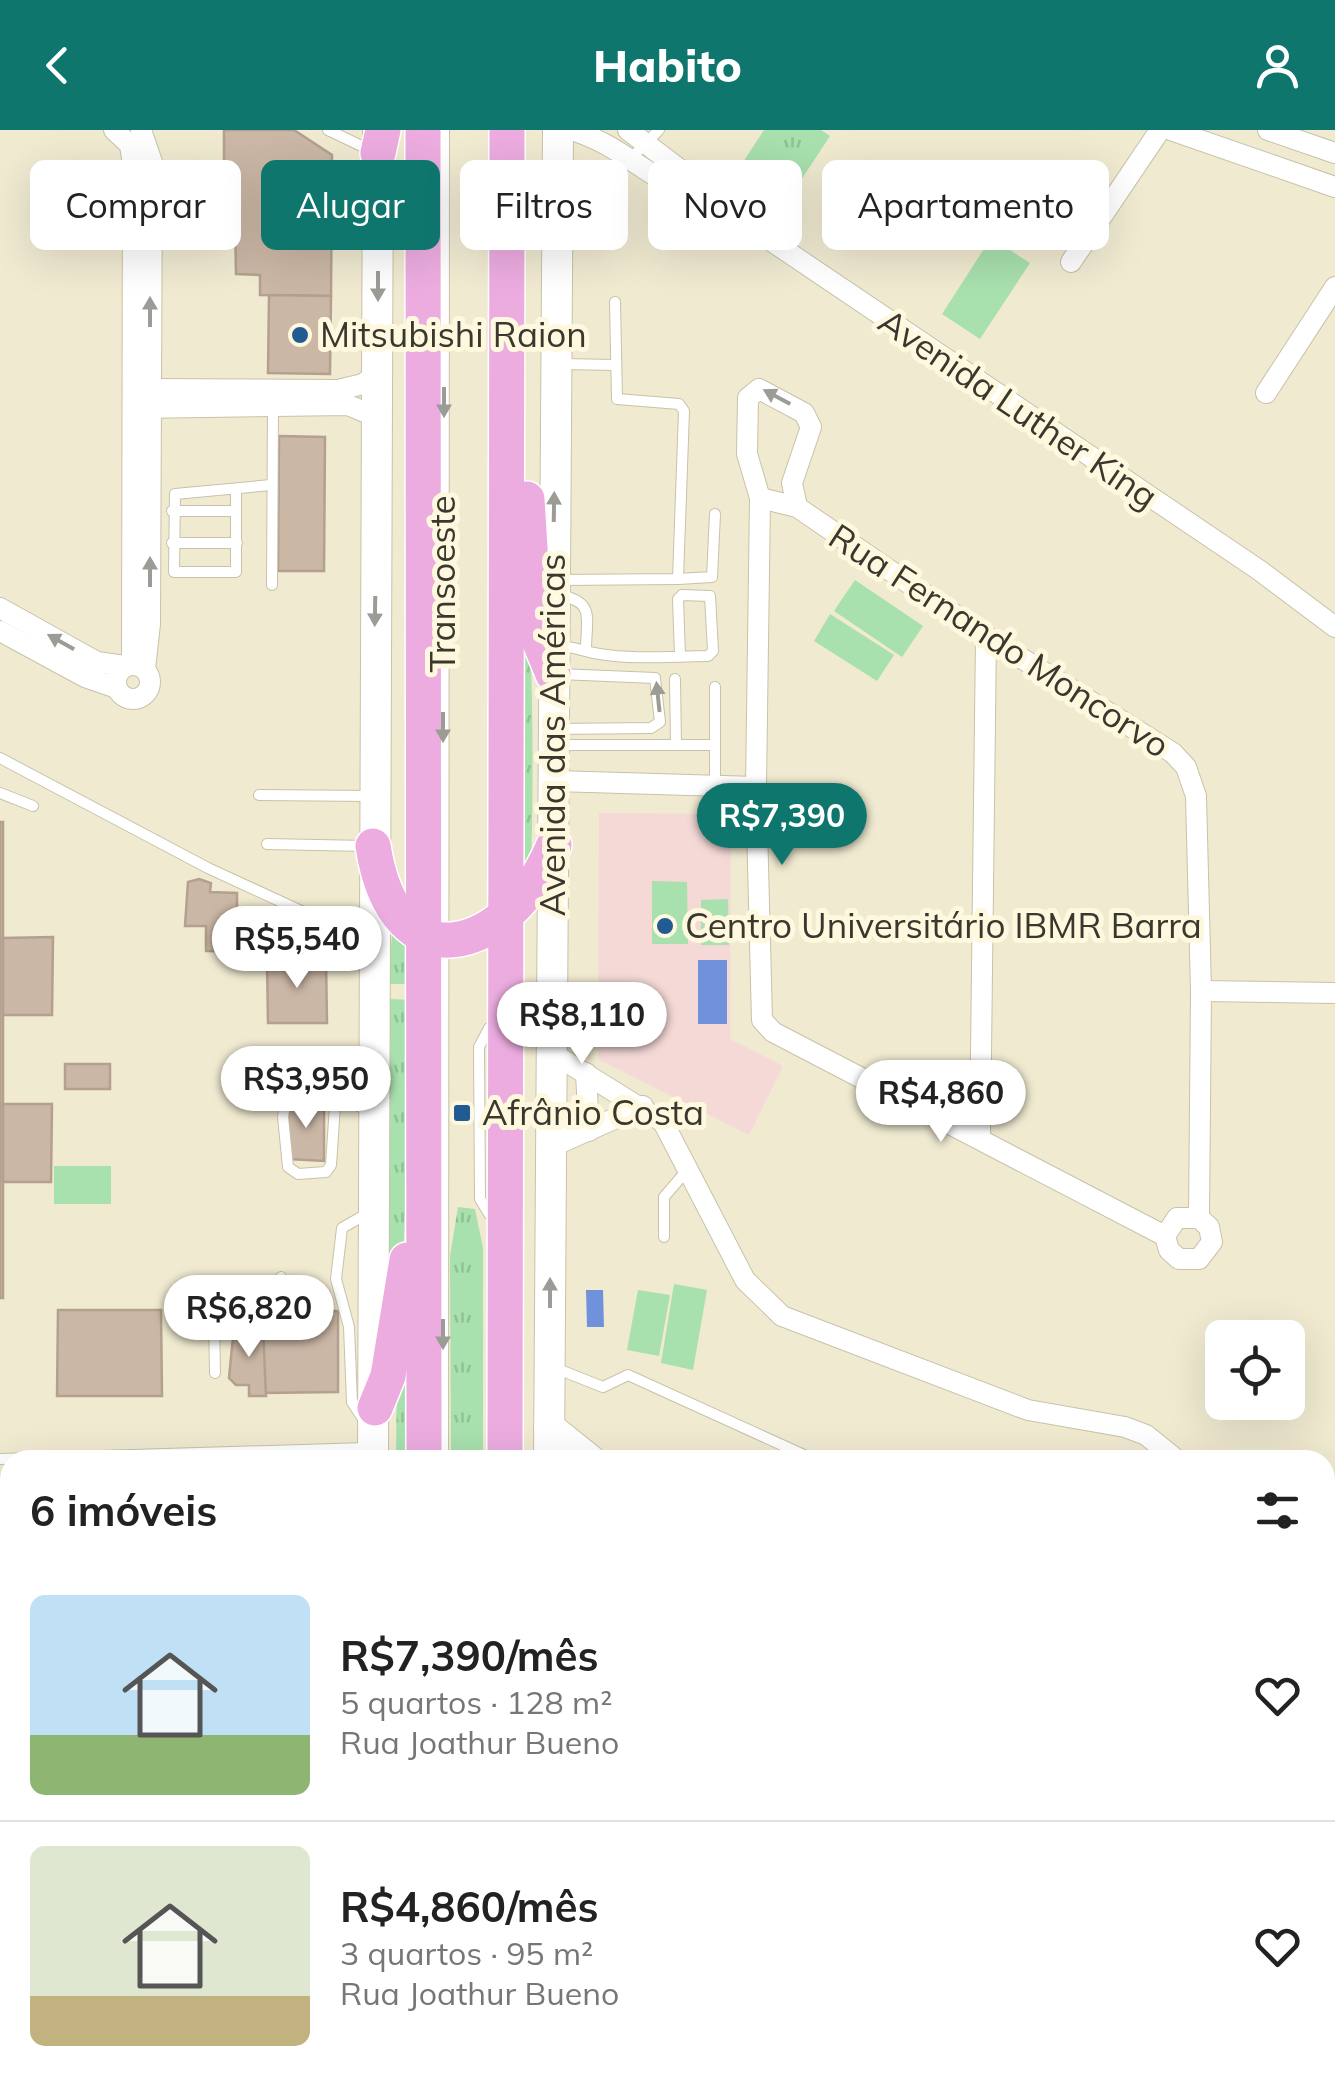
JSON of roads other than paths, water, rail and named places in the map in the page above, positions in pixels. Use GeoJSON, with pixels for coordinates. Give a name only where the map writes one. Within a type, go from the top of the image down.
{"type":"FeatureCollection","features":[{"type":"Feature","properties":{"kind":"highway"},"geometry":{"type":"LineString","coordinates":[[422,130],[431,935],[423,1151],[424,1450]]}},
{"type":"Feature","properties":{"kind":"highway","name":"Avenida das Américas"},"geometry":{"type":"LineString","coordinates":[[506,1450],[494,925],[507,374],[507,130]]}},
{"type":"Feature","properties":{"kind":"highway"},"geometry":{"type":"LineString","coordinates":[[507,374],[523,424],[535,630],[553,660]]}},
{"type":"Feature","properties":{"kind":"highway"},"geometry":{"type":"LineString","coordinates":[[372,846],[383,894],[398,916],[431,935],[472,936],[494,925],[531,892],[554,845]]}},
{"type":"Feature","properties":{"kind":"highway"},"geometry":{"type":"LineString","coordinates":[[374,1436],[408,1253],[409,1198],[423,1151]]}},
{"type":"Feature","properties":{"kind":"main road","name":"Avenida das Américas"},"geometry":{"type":"LineString","coordinates":[[549,1450],[558,130]]}},
{"type":"Feature","properties":{"kind":"main road"},"geometry":{"type":"LineString","coordinates":[[374,1436],[372,846],[380,138]]}},
{"type":"Feature","properties":{"kind":"main road"},"geometry":{"type":"LineString","coordinates":[[549,1427],[578,1450]]}},
{"type":"Feature","properties":{"kind":"street","name":"Avenida Luther King"},"geometry":{"type":"LineString","coordinates":[[571,130],[602,139],[640,140],[678,168],[700,194],[1258,570],[1335,627]]}},
{"type":"Feature","properties":{"kind":"street"},"geometry":{"type":"LineString","coordinates":[[1071,262],[1160,130]]}},
{"type":"Feature","properties":{"kind":"street"},"geometry":{"type":"LineString","coordinates":[[1171,130],[1335,187]]}},
{"type":"Feature","properties":{"kind":"street"},"geometry":{"type":"LineString","coordinates":[[1268,130],[1335,153]]}},
{"type":"Feature","properties":{"kind":"street"},"geometry":{"type":"LineString","coordinates":[[132,135],[142,264],[141,530],[134,666]]}},
{"type":"Feature","properties":{"kind":"street"},"geometry":{"type":"LineString","coordinates":[[1290,172],[1302,142]]}},
{"type":"Feature","properties":{"kind":"street"},"geometry":{"type":"LineString","coordinates":[[1266,394],[1335,287]]}},
{"type":"Feature","properties":{"kind":"street"},"geometry":{"type":"LineString","coordinates":[[274,398],[351,388],[378,373]]}},
{"type":"Feature","properties":{"kind":"street","name":"Rua Fernando Moncorvo"},"geometry":{"type":"LineString","coordinates":[[797,507],[792,482],[811,434],[808,418],[759,389],[748,398],[746,442],[760,498],[797,507],[986,636],[1173,753],[1186,767],[1196,796],[1201,992],[1199,1218],[1212,1234],[1205,1255],[1192,1262],[1178,1260],[1168,1250],[1165,1236]]}},
{"type":"Feature","properties":{"kind":"street"},"geometry":{"type":"LineString","coordinates":[[141,398],[274,398],[348,405],[378,417]]}},
{"type":"Feature","properties":{"kind":"street"},"geometry":{"type":"LineString","coordinates":[[760,498],[756,787],[759,1004],[766,1026],[1165,1236],[1177,1218],[1199,1218]]}},
{"type":"Feature","properties":{"kind":"street"},"geometry":{"type":"LineString","coordinates":[[0,608],[96,662],[134,666],[150,681],[140,698],[126,698],[117,688],[84,678],[0,631]]}},
{"type":"Feature","properties":{"kind":"street"},"geometry":{"type":"LineString","coordinates":[[980,1137],[986,636]]}},
{"type":"Feature","properties":{"kind":"street"},"geometry":{"type":"LineString","coordinates":[[117,688],[116,676],[134,666]]}},
{"type":"Feature","properties":{"kind":"street"},"geometry":{"type":"LineString","coordinates":[[555,781],[756,787]]}},
{"type":"Feature","properties":{"kind":"street"},"geometry":{"type":"LineString","coordinates":[[1201,992],[1335,993]]}},
{"type":"Feature","properties":{"kind":"street"},"geometry":{"type":"LineString","coordinates":[[552,1053],[643,1106],[663,1122],[744,1280],[782,1316],[1028,1410],[1125,1427],[1146,1435],[1165,1450]]}},
{"type":"Feature","properties":{"kind":"street"},"geometry":{"type":"LineString","coordinates":[[586,1073],[589,1131]]}},
{"type":"Feature","properties":{"kind":"street"},"geometry":{"type":"LineString","coordinates":[[551,1148],[643,1106]]}},
{"type":"Feature","properties":{"kind":"lane"},"geometry":{"type":"LineString","coordinates":[[328,130],[380,138]]}},
{"type":"Feature","properties":{"kind":"lane","name":"Transoeste"},"geometry":{"type":"LineString","coordinates":[[443,1450],[447,1055],[431,935],[444,130]]}},
{"type":"Feature","properties":{"kind":"lane"},"geometry":{"type":"LineString","coordinates":[[615,302],[618,400],[679,404],[684,411],[678,579]]}},
{"type":"Feature","properties":{"kind":"lane"},"geometry":{"type":"LineString","coordinates":[[556,364],[615,365]]}},
{"type":"Feature","properties":{"kind":"lane"},"geometry":{"type":"LineString","coordinates":[[272,585],[274,398]]}},
{"type":"Feature","properties":{"kind":"lane"},"geometry":{"type":"LineString","coordinates":[[236,489],[234,574],[178,574],[172,568],[175,494],[271,485]]}},
{"type":"Feature","properties":{"kind":"lane"},"geometry":{"type":"LineString","coordinates":[[172,510],[236,511]]}},
{"type":"Feature","properties":{"kind":"lane"},"geometry":{"type":"LineString","coordinates":[[553,587],[709,579],[714,573],[714,514]]}},
{"type":"Feature","properties":{"kind":"lane"},"geometry":{"type":"LineString","coordinates":[[172,542],[237,543]]}},
{"type":"Feature","properties":{"kind":"lane"},"geometry":{"type":"LineString","coordinates":[[553,587],[580,599],[586,606],[586,650]]}},
{"type":"Feature","properties":{"kind":"lane"},"geometry":{"type":"LineString","coordinates":[[553,660],[586,650],[599,654],[680,656],[712,654],[710,596],[682,595],[678,599],[680,656]]}},
{"type":"Feature","properties":{"kind":"lane"},"geometry":{"type":"LineString","coordinates":[[553,660],[647,677],[659,685],[657,725],[554,737]]}},
{"type":"Feature","properties":{"kind":"lane"},"geometry":{"type":"LineString","coordinates":[[675,679],[676,745]]}},
{"type":"Feature","properties":{"kind":"lane"},"geometry":{"type":"LineString","coordinates":[[714,786],[715,687]]}},
{"type":"Feature","properties":{"kind":"lane"},"geometry":{"type":"LineString","coordinates":[[554,737],[715,746]]}},
{"type":"Feature","properties":{"kind":"lane"},"geometry":{"type":"LineString","coordinates":[[0,758],[172,850],[351,934],[375,932]]}},
{"type":"Feature","properties":{"kind":"lane"},"geometry":{"type":"LineString","coordinates":[[0,793],[33,806]]}},
{"type":"Feature","properties":{"kind":"lane"},"geometry":{"type":"LineString","coordinates":[[259,794],[373,796]]}},
{"type":"Feature","properties":{"kind":"lane"},"geometry":{"type":"LineString","coordinates":[[267,844],[372,846]]}},
{"type":"Feature","properties":{"kind":"lane"},"geometry":{"type":"LineString","coordinates":[[489,1011],[489,1028],[479,1057],[480,1204],[489,1214],[489,1233]]}},
{"type":"Feature","properties":{"kind":"lane"},"geometry":{"type":"LineString","coordinates":[[375,1080],[300,1081],[286,1089],[288,1167],[298,1174],[319,1174],[331,1165],[333,1116],[340,1103],[375,1114]]}},
{"type":"Feature","properties":{"kind":"lane"},"geometry":{"type":"LineString","coordinates":[[664,1237],[664,1197],[689,1168]]}},
{"type":"Feature","properties":{"kind":"lane"},"geometry":{"type":"LineString","coordinates":[[215,1372],[214,1320],[220,1300],[275,1292],[281,1277]]}},
{"type":"Feature","properties":{"kind":"lane"},"geometry":{"type":"LineString","coordinates":[[550,1366],[604,1386],[628,1376],[793,1450]]}},
{"type":"Feature","properties":{"kind":"lane"},"geometry":{"type":"LineString","coordinates":[[178,1450],[374,1436]]}},
{"type":"Feature","properties":{"kind":"water"},"geometry":{"type":"Polygon","coordinates":[[[698,960],[727,960],[727,1024],[698,1024],[698,960]]]}},
{"type":"Feature","properties":{"kind":"water"},"geometry":{"type":"Polygon","coordinates":[[[586,1290],[603,1290],[604,1327],[587,1327],[586,1290]]]}},
{"type":"Feature","properties":{"kind":"place","name":"Mitsubishi Raion"},"geometry":{"type":"Point","coordinates":[300,335]}},
{"type":"Feature","properties":{"kind":"place","name":"Centro Universitário IBMR Barra"},"geometry":{"type":"Point","coordinates":[665,926]}},
{"type":"Feature","properties":{"kind":"place","name":"Afrânio Costa"},"geometry":{"type":"Point","coordinates":[462,1113]}}]}
